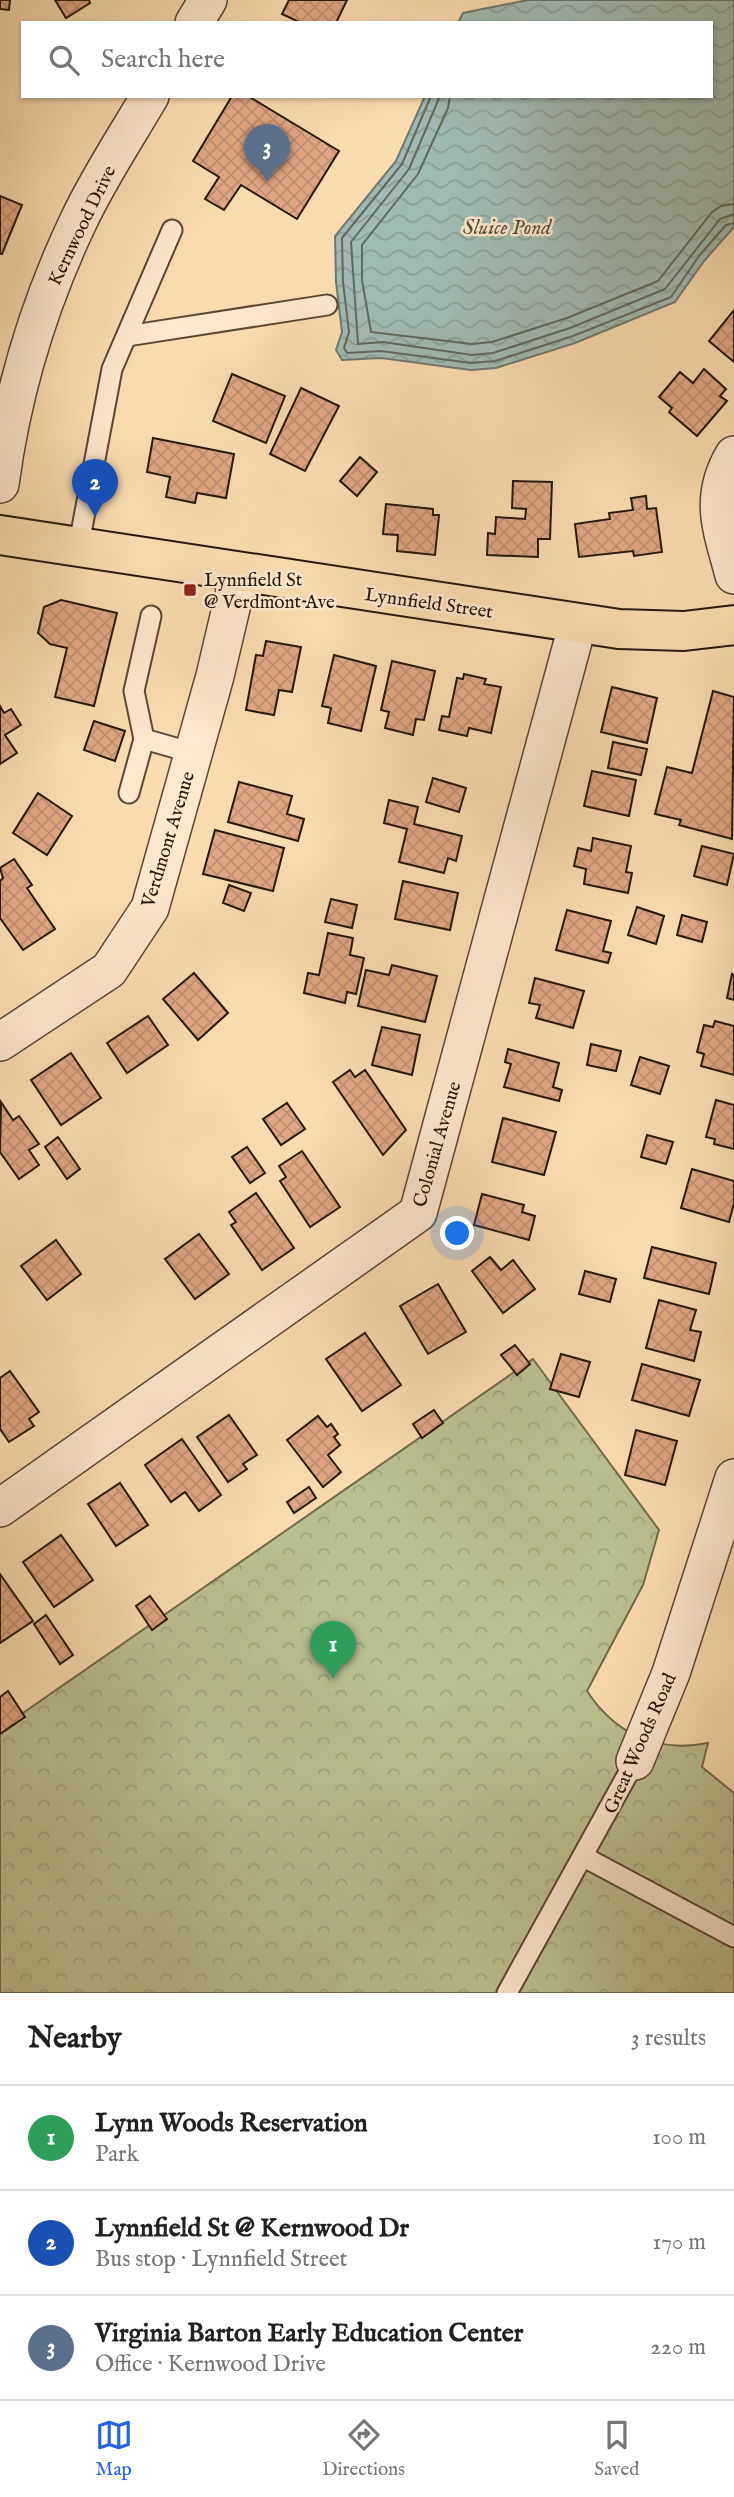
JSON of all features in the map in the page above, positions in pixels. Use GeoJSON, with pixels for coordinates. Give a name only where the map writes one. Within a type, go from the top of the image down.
{"type":"FeatureCollection","features":[{"type":"Feature","properties":{"kind":"main road","name":"Lynnfield Street"},"geometry":{"type":"LineString","coordinates":[[0,535],[239,574],[578,623],[652,631],[734,625]]}},
{"type":"Feature","properties":{"kind":"street"},"geometry":{"type":"LineString","coordinates":[[195,21],[208,0]]}},
{"type":"Feature","properties":{"kind":"street","name":"Kernwood Drive"},"geometry":{"type":"LineString","coordinates":[[0,484],[16,397],[51,283],[79,220],[149,98]]}},
{"type":"Feature","properties":{"kind":"street"},"geometry":{"type":"LineString","coordinates":[[734,455],[724,474],[717,503],[734,575]]}},
{"type":"Feature","properties":{"kind":"street","name":"Verdmont Avenue"},"geometry":{"type":"LineString","coordinates":[[0,1042],[109,970],[150,908],[239,574]]}},
{"type":"Feature","properties":{"kind":"street","name":"Colonial Avenue"},"geometry":{"type":"LineString","coordinates":[[0,1508],[418,1213],[578,623]]}},
{"type":"Feature","properties":{"kind":"street","name":"Great Woods Road"},"geometry":{"type":"LineString","coordinates":[[635,1761],[671,1673],[722,1564],[734,1478]]}},
{"type":"Feature","properties":{"kind":"lane"},"geometry":{"type":"LineString","coordinates":[[78,549],[112,369],[172,230]]}},
{"type":"Feature","properties":{"kind":"lane"},"geometry":{"type":"LineString","coordinates":[[127,336],[327,305]]}},
{"type":"Feature","properties":{"kind":"lane"},"geometry":{"type":"LineString","coordinates":[[129,793],[144,739],[134,691],[151,616]]}},
{"type":"Feature","properties":{"kind":"lane"},"geometry":{"type":"LineString","coordinates":[[144,739],[193,753]]}},
{"type":"Feature","properties":{"kind":"lane","name":"Great Woods Road"},"geometry":{"type":"LineString","coordinates":[[507,1993],[635,1761]]}},
{"type":"Feature","properties":{"kind":"lane"},"geometry":{"type":"LineString","coordinates":[[584,1857],[734,1937]]}},
{"type":"Feature","properties":{"kind":"green space"},"geometry":{"type":"Polygon","coordinates":[[[533,1359],[659,1530],[643,1585],[587,1691],[611,1719],[639,1737],[672,1745],[708,1743],[702,1767],[734,1793],[734,1993],[0,1993],[0,1729],[533,1359]]]}},
{"type":"Feature","properties":{"kind":"water","name":"Sluice Pond"},"geometry":{"type":"Polygon","coordinates":[[[528,0],[734,0],[734,227],[704,261],[675,302],[575,343],[496,368],[471,370],[381,358],[342,360],[336,350],[342,332],[336,282],[335,236],[396,161],[424,98],[713,98],[713,21],[459,21],[463,13],[528,0]]]}},
{"type":"Feature","properties":{"kind":"building"},"geometry":{"type":"Polygon","coordinates":[[[0,0],[10,0],[9,10],[0,9],[0,0]]]}},
{"type":"Feature","properties":{"kind":"building"},"geometry":{"type":"Polygon","coordinates":[[[55,0],[89,0],[90,3],[66,18],[55,0]]]}},
{"type":"Feature","properties":{"kind":"building"},"geometry":{"type":"Polygon","coordinates":[[[289,0],[347,0],[337,21],[297,21],[282,14],[289,0]]]}},
{"type":"Feature","properties":{"kind":"building"},"geometry":{"type":"Polygon","coordinates":[[[231,98],[251,98],[339,151],[297,219],[241,185],[224,210],[205,199],[219,177],[193,161],[231,98]]]}},
{"type":"Feature","properties":{"kind":"building"},"geometry":{"type":"Polygon","coordinates":[[[0,196],[22,205],[2,254],[0,254],[0,196]]]}},
{"type":"Feature","properties":{"kind":"building"},"geometry":{"type":"Polygon","coordinates":[[[734,310],[734,362],[709,341],[734,310]]]}},
{"type":"Feature","properties":{"kind":"building"},"geometry":{"type":"Polygon","coordinates":[[[704,369],[726,389],[720,396],[727,401],[697,436],[669,412],[672,408],[659,397],[680,372],[693,383],[704,369]]]}},
{"type":"Feature","properties":{"kind":"building"},"geometry":{"type":"Polygon","coordinates":[[[232,374],[285,396],[266,443],[213,421],[232,374]]]}},
{"type":"Feature","properties":{"kind":"building"},"geometry":{"type":"Polygon","coordinates":[[[301,388],[339,406],[305,471],[270,454],[301,388]]]}},
{"type":"Feature","properties":{"kind":"building"},"geometry":{"type":"Polygon","coordinates":[[[153,438],[234,454],[226,498],[197,493],[195,503],[166,497],[170,477],[147,472],[153,438]]]}},
{"type":"Feature","properties":{"kind":"building"},"geometry":{"type":"Polygon","coordinates":[[[360,457],[377,472],[357,496],[340,481],[360,457]]]}},
{"type":"Feature","properties":{"kind":"building"},"geometry":{"type":"Polygon","coordinates":[[[513,481],[552,482],[550,539],[538,539],[538,557],[487,555],[488,533],[495,534],[496,517],[525,519],[526,509],[512,508],[513,481]]]}},
{"type":"Feature","properties":{"kind":"building"},"geometry":{"type":"Polygon","coordinates":[[[646,496],[647,509],[656,508],[662,552],[634,556],[633,551],[579,557],[575,524],[610,519],[609,513],[633,510],[631,498],[646,496]]]}},
{"type":"Feature","properties":{"kind":"building"},"geometry":{"type":"Polygon","coordinates":[[[386,504],[433,509],[433,515],[439,515],[435,555],[397,551],[398,535],[383,534],[386,504]]]}},
{"type":"Feature","properties":{"kind":"building"},"geometry":{"type":"Polygon","coordinates":[[[61,600],[117,613],[94,706],[55,697],[67,648],[50,644],[38,633],[44,607],[61,600]]]}},
{"type":"Feature","properties":{"kind":"building"},"geometry":{"type":"Polygon","coordinates":[[[266,641],[301,647],[292,692],[279,690],[274,715],[246,710],[256,655],[263,656],[266,641]]]}},
{"type":"Feature","properties":{"kind":"building"},"geometry":{"type":"Polygon","coordinates":[[[334,655],[376,666],[361,731],[328,723],[331,708],[322,706],[334,655]]]}},
{"type":"Feature","properties":{"kind":"building"},"geometry":{"type":"Polygon","coordinates":[[[392,661],[435,671],[424,720],[416,719],[413,735],[385,728],[389,712],[381,710],[392,661]]]}},
{"type":"Feature","properties":{"kind":"building"},"geometry":{"type":"Polygon","coordinates":[[[464,674],[486,679],[484,684],[501,687],[491,733],[469,728],[467,736],[439,730],[442,716],[449,717],[457,678],[463,679],[464,674]]]}},
{"type":"Feature","properties":{"kind":"building"},"geometry":{"type":"Polygon","coordinates":[[[612,687],[657,698],[647,743],[601,732],[612,687]]]}},
{"type":"Feature","properties":{"kind":"building"},"geometry":{"type":"Polygon","coordinates":[[[713,691],[734,697],[732,839],[679,825],[681,820],[655,814],[667,767],[692,773],[713,691]]]}},
{"type":"Feature","properties":{"kind":"building"},"geometry":{"type":"Polygon","coordinates":[[[0,706],[4,713],[11,709],[21,725],[5,735],[17,753],[0,764],[0,706]]]}},
{"type":"Feature","properties":{"kind":"building"},"geometry":{"type":"Polygon","coordinates":[[[94,721],[125,731],[115,761],[84,750],[94,721]]]}},
{"type":"Feature","properties":{"kind":"building"},"geometry":{"type":"Polygon","coordinates":[[[613,742],[647,749],[641,775],[608,768],[613,742]]]}},
{"type":"Feature","properties":{"kind":"building"},"geometry":{"type":"Polygon","coordinates":[[[592,771],[636,780],[629,816],[584,806],[592,771]]]}},
{"type":"Feature","properties":{"kind":"building"},"geometry":{"type":"Polygon","coordinates":[[[433,778],[466,788],[459,812],[426,802],[433,778]]]}},
{"type":"Feature","properties":{"kind":"building"},"geometry":{"type":"Polygon","coordinates":[[[239,782],[292,796],[287,814],[304,819],[298,841],[228,822],[239,782]]]}},
{"type":"Feature","properties":{"kind":"building"},"geometry":{"type":"Polygon","coordinates":[[[38,793],[72,816],[47,855],[13,833],[38,793]]]}},
{"type":"Feature","properties":{"kind":"building"},"geometry":{"type":"Polygon","coordinates":[[[389,800],[418,807],[414,824],[462,836],[456,861],[448,858],[444,873],[399,862],[407,829],[384,823],[389,800]]]}},
{"type":"Feature","properties":{"kind":"building"},"geometry":{"type":"Polygon","coordinates":[[[215,830],[284,848],[273,891],[203,874],[215,830]]]}},
{"type":"Feature","properties":{"kind":"building"},"geometry":{"type":"Polygon","coordinates":[[[593,838],[631,846],[626,872],[632,873],[628,893],[584,884],[586,869],[574,866],[578,848],[591,851],[593,838]]]}},
{"type":"Feature","properties":{"kind":"building"},"geometry":{"type":"Polygon","coordinates":[[[702,846],[734,854],[727,885],[694,876],[702,846]]]}},
{"type":"Feature","properties":{"kind":"building"},"geometry":{"type":"Polygon","coordinates":[[[14,859],[32,885],[27,888],[55,929],[23,950],[0,918],[0,881],[3,878],[0,868],[14,859]]]}},
{"type":"Feature","properties":{"kind":"building"},"geometry":{"type":"Polygon","coordinates":[[[403,881],[458,893],[450,930],[395,919],[403,881]]]}},
{"type":"Feature","properties":{"kind":"building"},"geometry":{"type":"Polygon","coordinates":[[[229,885],[251,893],[244,911],[223,903],[229,885]]]}},
{"type":"Feature","properties":{"kind":"building"},"geometry":{"type":"Polygon","coordinates":[[[331,899],[357,905],[352,928],[325,922],[331,899]]]}},
{"type":"Feature","properties":{"kind":"building"},"geometry":{"type":"Polygon","coordinates":[[[637,907],[664,916],[656,944],[628,935],[637,907]]]}},
{"type":"Feature","properties":{"kind":"building"},"geometry":{"type":"Polygon","coordinates":[[[567,910],[611,921],[603,951],[611,953],[608,963],[556,950],[567,910]]]}},
{"type":"Feature","properties":{"kind":"building"},"geometry":{"type":"Polygon","coordinates":[[[682,915],[707,922],[702,942],[677,935],[682,915]]]}},
{"type":"Feature","properties":{"kind":"building"},"geometry":{"type":"Polygon","coordinates":[[[328,933],[353,938],[350,955],[364,958],[356,994],[347,992],[345,1003],[304,993],[308,973],[319,975],[328,933]]]}},
{"type":"Feature","properties":{"kind":"building"},"geometry":{"type":"Polygon","coordinates":[[[392,965],[437,976],[425,1022],[358,1006],[366,970],[389,975],[392,965]]]}},
{"type":"Feature","properties":{"kind":"building"},"geometry":{"type":"Polygon","coordinates":[[[194,973],[228,1013],[198,1040],[163,999],[194,973]]]}},
{"type":"Feature","properties":{"kind":"building"},"geometry":{"type":"Polygon","coordinates":[[[732,974],[734,975],[734,1000],[727,998],[732,974]]]}},
{"type":"Feature","properties":{"kind":"building"},"geometry":{"type":"Polygon","coordinates":[[[535,978],[584,991],[573,1028],[536,1018],[540,1005],[529,1003],[535,978]]]}},
{"type":"Feature","properties":{"kind":"building"},"geometry":{"type":"Polygon","coordinates":[[[148,1016],[168,1045],[127,1073],[107,1043],[148,1016]]]}},
{"type":"Feature","properties":{"kind":"building"},"geometry":{"type":"Polygon","coordinates":[[[715,1021],[734,1026],[734,1075],[701,1066],[704,1054],[697,1052],[704,1025],[713,1027],[715,1021]]]}},
{"type":"Feature","properties":{"kind":"building"},"geometry":{"type":"Polygon","coordinates":[[[382,1027],[420,1035],[412,1075],[372,1065],[382,1027]]]}},
{"type":"Feature","properties":{"kind":"building"},"geometry":{"type":"Polygon","coordinates":[[[591,1044],[621,1051],[616,1071],[587,1065],[591,1044]]]}},
{"type":"Feature","properties":{"kind":"building"},"geometry":{"type":"Polygon","coordinates":[[[508,1049],[559,1063],[553,1087],[562,1090],[559,1101],[504,1087],[511,1064],[505,1062],[508,1049]]]}},
{"type":"Feature","properties":{"kind":"building"},"geometry":{"type":"Polygon","coordinates":[[[71,1053],[101,1098],[61,1125],[31,1080],[71,1053]]]}},
{"type":"Feature","properties":{"kind":"building"},"geometry":{"type":"Polygon","coordinates":[[[640,1057],[669,1066],[660,1094],[631,1085],[640,1057]]]}},
{"type":"Feature","properties":{"kind":"building"},"geometry":{"type":"Polygon","coordinates":[[[350,1070],[355,1077],[365,1070],[406,1130],[383,1155],[333,1082],[350,1070]]]}},
{"type":"Feature","properties":{"kind":"building"},"geometry":{"type":"Polygon","coordinates":[[[716,1100],[734,1105],[734,1149],[714,1144],[715,1139],[706,1137],[716,1100]]]}},
{"type":"Feature","properties":{"kind":"building"},"geometry":{"type":"Polygon","coordinates":[[[1,1102],[13,1120],[19,1116],[39,1144],[29,1150],[39,1165],[19,1179],[0,1152],[1,1102]]]}},
{"type":"Feature","properties":{"kind":"building"},"geometry":{"type":"Polygon","coordinates":[[[287,1103],[305,1129],[281,1145],[263,1119],[287,1103]]]}},
{"type":"Feature","properties":{"kind":"building"},"geometry":{"type":"Polygon","coordinates":[[[503,1118],[556,1132],[544,1175],[492,1162],[503,1118]]]}},
{"type":"Feature","properties":{"kind":"building"},"geometry":{"type":"Polygon","coordinates":[[[647,1135],[673,1142],[666,1164],[641,1157],[647,1135]]]}},
{"type":"Feature","properties":{"kind":"building"},"geometry":{"type":"Polygon","coordinates":[[[58,1137],[80,1169],[67,1179],[45,1147],[58,1137]]]}},
{"type":"Feature","properties":{"kind":"building"},"geometry":{"type":"Polygon","coordinates":[[[247,1147],[265,1173],[250,1183],[232,1157],[247,1147]]]}},
{"type":"Feature","properties":{"kind":"building"},"geometry":{"type":"Polygon","coordinates":[[[302,1151],[340,1207],[310,1227],[280,1181],[286,1177],[279,1166],[302,1151]]]}},
{"type":"Feature","properties":{"kind":"building"},"geometry":{"type":"Polygon","coordinates":[[[692,1169],[734,1181],[734,1203],[729,1222],[681,1208],[692,1169]]]}},
{"type":"Feature","properties":{"kind":"building"},"geometry":{"type":"Polygon","coordinates":[[[256,1193],[294,1248],[262,1270],[231,1225],[236,1222],[229,1212],[256,1193]]]}},
{"type":"Feature","properties":{"kind":"building"},"geometry":{"type":"Polygon","coordinates":[[[482,1194],[524,1205],[522,1212],[535,1216],[529,1240],[474,1225],[482,1194]]]}},
{"type":"Feature","properties":{"kind":"building"},"geometry":{"type":"Polygon","coordinates":[[[199,1234],[229,1274],[195,1299],[165,1259],[199,1234]]]}},
{"type":"Feature","properties":{"kind":"building"},"geometry":{"type":"Polygon","coordinates":[[[56,1240],[81,1274],[47,1300],[21,1266],[56,1240]]]}},
{"type":"Feature","properties":{"kind":"building"},"geometry":{"type":"Polygon","coordinates":[[[652,1247],[716,1263],[709,1294],[644,1278],[652,1247]]]}},
{"type":"Feature","properties":{"kind":"building"},"geometry":{"type":"Polygon","coordinates":[[[490,1257],[501,1270],[513,1260],[535,1289],[503,1313],[472,1271],[490,1257]]]}},
{"type":"Feature","properties":{"kind":"building"},"geometry":{"type":"Polygon","coordinates":[[[585,1271],[616,1279],[610,1302],[579,1294],[585,1271]]]}},
{"type":"Feature","properties":{"kind":"building"},"geometry":{"type":"Polygon","coordinates":[[[438,1284],[466,1332],[428,1354],[400,1306],[438,1284]]]}},
{"type":"Feature","properties":{"kind":"building"},"geometry":{"type":"Polygon","coordinates":[[[659,1300],[696,1310],[690,1330],[701,1332],[694,1361],[646,1348],[659,1300]]]}},
{"type":"Feature","properties":{"kind":"building"},"geometry":{"type":"Polygon","coordinates":[[[365,1333],[401,1385],[362,1411],[326,1359],[365,1333]]]}},
{"type":"Feature","properties":{"kind":"building"},"geometry":{"type":"Polygon","coordinates":[[[515,1345],[530,1364],[517,1375],[501,1355],[515,1345]]]}},
{"type":"Feature","properties":{"kind":"building"},"geometry":{"type":"Polygon","coordinates":[[[561,1354],[590,1362],[579,1397],[550,1389],[561,1354]]]}},
{"type":"Feature","properties":{"kind":"building"},"geometry":{"type":"Polygon","coordinates":[[[642,1364],[700,1380],[689,1416],[632,1400],[642,1364]]]}},
{"type":"Feature","properties":{"kind":"building"},"geometry":{"type":"Polygon","coordinates":[[[10,1371],[39,1412],[29,1419],[34,1426],[9,1442],[0,1429],[0,1378],[10,1371]]]}},
{"type":"Feature","properties":{"kind":"building"},"geometry":{"type":"Polygon","coordinates":[[[434,1410],[443,1423],[422,1438],[413,1424],[434,1410]]]}},
{"type":"Feature","properties":{"kind":"building"},"geometry":{"type":"Polygon","coordinates":[[[229,1415],[257,1455],[243,1464],[247,1469],[228,1482],[197,1437],[229,1415]]]}},
{"type":"Feature","properties":{"kind":"building"},"geometry":{"type":"Polygon","coordinates":[[[318,1416],[327,1427],[331,1424],[338,1434],[334,1437],[340,1445],[328,1455],[341,1472],[323,1487],[287,1440],[318,1416]]]}},
{"type":"Feature","properties":{"kind":"building"},"geometry":{"type":"Polygon","coordinates":[[[636,1430],[677,1441],[665,1485],[625,1475],[636,1430]]]}},
{"type":"Feature","properties":{"kind":"building"},"geometry":{"type":"Polygon","coordinates":[[[182,1439],[221,1495],[199,1511],[185,1492],[171,1502],[145,1465],[182,1439]]]}},
{"type":"Feature","properties":{"kind":"building"},"geometry":{"type":"Polygon","coordinates":[[[120,1483],[148,1525],[116,1546],[88,1504],[120,1483]]]}},
{"type":"Feature","properties":{"kind":"building"},"geometry":{"type":"Polygon","coordinates":[[[309,1487],[316,1498],[294,1513],[287,1502],[309,1487]]]}},
{"type":"Feature","properties":{"kind":"building"},"geometry":{"type":"Polygon","coordinates":[[[61,1535],[93,1580],[54,1607],[23,1562],[61,1535]]]}},
{"type":"Feature","properties":{"kind":"building"},"geometry":{"type":"Polygon","coordinates":[[[0,1574],[33,1621],[0,1643],[0,1574]]]}},
{"type":"Feature","properties":{"kind":"building"},"geometry":{"type":"Polygon","coordinates":[[[150,1596],[167,1619],[152,1630],[136,1606],[150,1596]]]}},
{"type":"Feature","properties":{"kind":"building"},"geometry":{"type":"Polygon","coordinates":[[[46,1615],[73,1655],[60,1664],[34,1624],[46,1615]]]}},
{"type":"Feature","properties":{"kind":"building"},"geometry":{"type":"Polygon","coordinates":[[[8,1691],[25,1717],[0,1734],[0,1697],[8,1691]]]}},
{"type":"Feature","properties":{"kind":"place","name":"Virginia Barton Early Education Center"},"geometry":{"type":"Point","coordinates":[267,182]}},
{"type":"Feature","properties":{"kind":"place","name":"Lynnfield St @ Kernwood Dr"},"geometry":{"type":"Point","coordinates":[95,517]}},
{"type":"Feature","properties":{"kind":"place","name":"Lynnfield St @ Verdmont Ave"},"geometry":{"type":"Point","coordinates":[190,590]}},
{"type":"Feature","properties":{"kind":"place","name":"Lynn Woods Reservation"},"geometry":{"type":"Point","coordinates":[333,1679]}}]}
